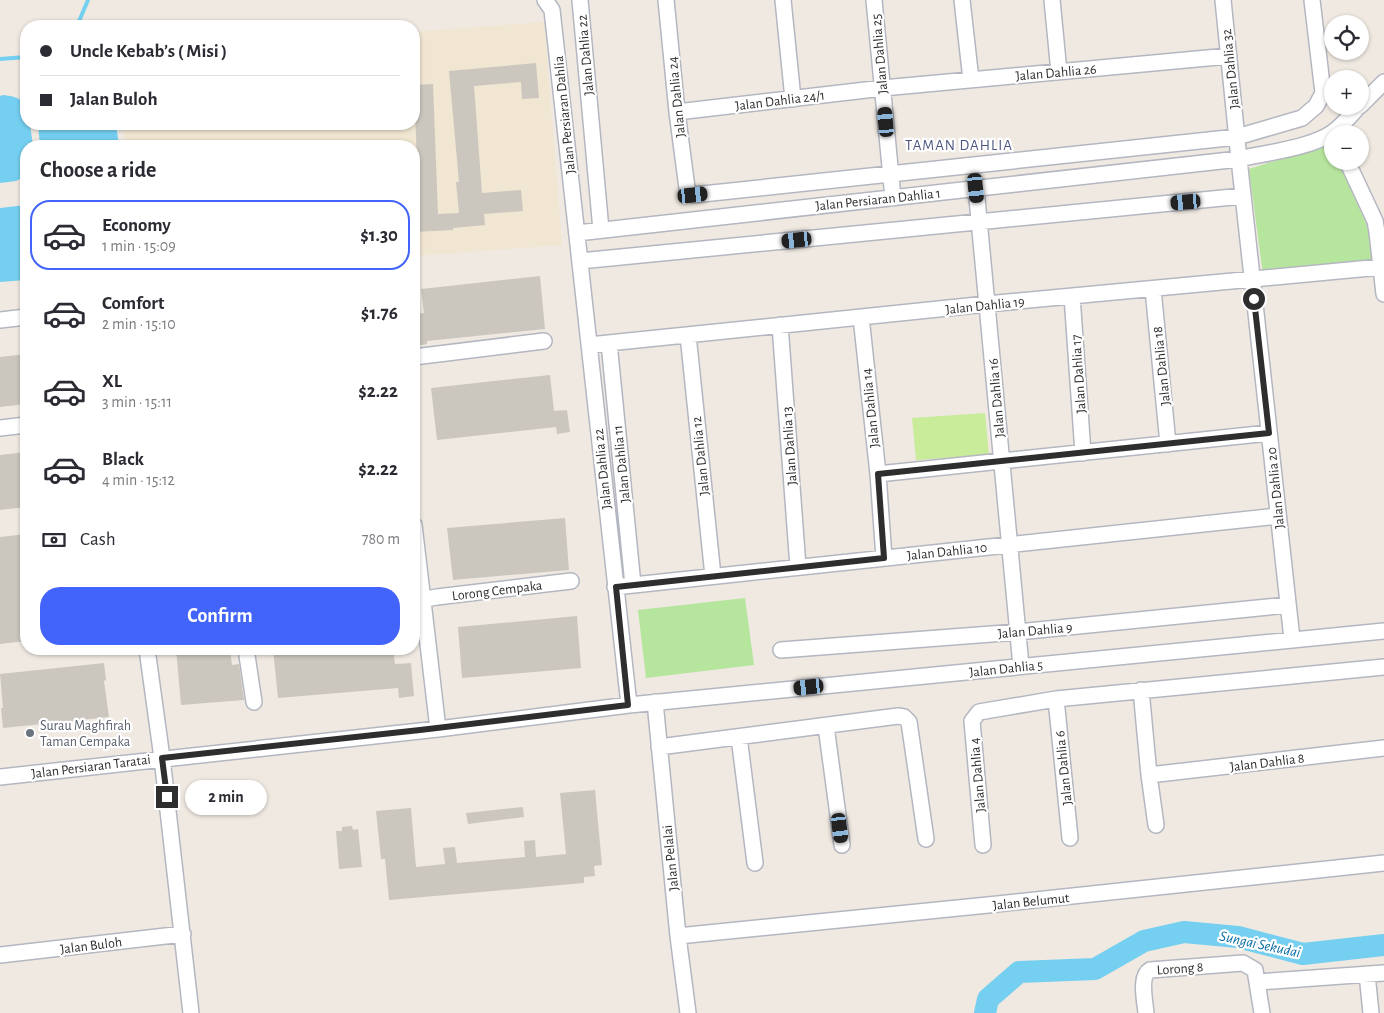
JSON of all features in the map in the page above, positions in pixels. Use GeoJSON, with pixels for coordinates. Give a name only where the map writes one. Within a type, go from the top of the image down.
{"type":"FeatureCollection","features":[{"type":"Feature","properties":{"kind":"street","name":"Jalan Persiaran Dahlia"},"geometry":{"type":"LineString","coordinates":[[545,0],[552,10],[576,233]]}},
{"type":"Feature","properties":{"kind":"street","name":"Jalan Dahlia 22"},"geometry":{"type":"LineString","coordinates":[[580,0],[600,230]]}},
{"type":"Feature","properties":{"kind":"street","name":"Jalan Dahlia 24"},"geometry":{"type":"LineString","coordinates":[[666,0],[677,112],[689,193],[693,195],[891,174]]}},
{"type":"Feature","properties":{"kind":"street"},"geometry":{"type":"LineString","coordinates":[[784,0],[794,99]]}},
{"type":"Feature","properties":{"kind":"street","name":"Jalan Dahlia 25"},"geometry":{"type":"LineString","coordinates":[[874,0],[893,198]]}},
{"type":"Feature","properties":{"kind":"street"},"geometry":{"type":"LineString","coordinates":[[962,0],[971,80]]}},
{"type":"Feature","properties":{"kind":"street"},"geometry":{"type":"LineString","coordinates":[[1052,0],[1059,72]]}},
{"type":"Feature","properties":{"kind":"street","name":"Jalan Dahlia 32"},"geometry":{"type":"LineString","coordinates":[[1223,0],[1239,159]]}},
{"type":"Feature","properties":{"kind":"street"},"geometry":{"type":"LineString","coordinates":[[891,174],[1237,137],[1302,118],[1316,106],[1323,93],[1312,0]]}},
{"type":"Feature","properties":{"kind":"street","name":"Jalan Dahlia 26"},"geometry":{"type":"LineString","coordinates":[[883,88],[1229,56]]}},
{"type":"Feature","properties":{"kind":"street"},"geometry":{"type":"LineString","coordinates":[[1369,97],[1384,82]]}},
{"type":"Feature","properties":{"kind":"street","name":"Jalan Dahlia 24/1"},"geometry":{"type":"LineString","coordinates":[[677,112],[883,88]]}},
{"type":"Feature","properties":{"kind":"street"},"geometry":{"type":"LineString","coordinates":[[1341,125],[1351,115]]}},
{"type":"Feature","properties":{"kind":"street","name":"Jalan Persiaran Dahlia 1"},"geometry":{"type":"LineString","coordinates":[[576,233],[1239,159],[1303,145],[1324,137]]}},
{"type":"Feature","properties":{"kind":"street","name":"Jalan Dahlia 20"},"geometry":{"type":"LineString","coordinates":[[1239,159],[1292,639]]}},
{"type":"Feature","properties":{"kind":"street"},"geometry":{"type":"LineString","coordinates":[[1350,170],[1375,221],[1384,294]]}},
{"type":"Feature","properties":{"kind":"street","name":"Jalan Dahlia 16"},"geometry":{"type":"LineString","coordinates":[[976,188],[1021,666]]}},
{"type":"Feature","properties":{"kind":"street"},"geometry":{"type":"LineString","coordinates":[[580,262],[1243,196]]}},
{"type":"Feature","properties":{"kind":"street","name":"Jalan Dahlia 22"},"geometry":{"type":"LineString","coordinates":[[576,233],[628,705]]}},
{"type":"Feature","properties":{"kind":"street","name":"Jalan Dahlia 19"},"geometry":{"type":"LineString","coordinates":[[589,345],[987,304],[1381,267]]}},
{"type":"Feature","properties":{"kind":"street","name":"Jalan Dahlia 18"},"geometry":{"type":"LineString","coordinates":[[1153,289],[1168,444]]}},
{"type":"Feature","properties":{"kind":"street","name":"Jalan Dahlia 17"},"geometry":{"type":"LineString","coordinates":[[1072,296],[1083,453]]}},
{"type":"Feature","properties":{"kind":"street","name":"Jalan Dahlia 14"},"geometry":{"type":"LineString","coordinates":[[861,317],[878,474],[884,558]]}},
{"type":"Feature","properties":{"kind":"street"},"geometry":{"type":"LineString","coordinates":[[0,320],[20,318]]}},
{"type":"Feature","properties":{"kind":"street","name":"Jalan Dahlia 13"},"geometry":{"type":"LineString","coordinates":[[780,325],[798,567]]}},
{"type":"Feature","properties":{"kind":"street","name":"Jalan Dahlia 12"},"geometry":{"type":"LineString","coordinates":[[688,335],[713,576]]}},
{"type":"Feature","properties":{"kind":"street"},"geometry":{"type":"LineString","coordinates":[[420,356],[544,341]]}},
{"type":"Feature","properties":{"kind":"street","name":"Jalan Dahlia 11"},"geometry":{"type":"LineString","coordinates":[[609,343],[633,585]]}},
{"type":"Feature","properties":{"kind":"street"},"geometry":{"type":"LineString","coordinates":[[0,428],[20,426]]}},
{"type":"Feature","properties":{"kind":"street"},"geometry":{"type":"LineString","coordinates":[[878,474],[1269,433]]}},
{"type":"Feature","properties":{"kind":"street","name":"Jalan Dahlia 10"},"geometry":{"type":"LineString","coordinates":[[616,587],[1278,516]]}},
{"type":"Feature","properties":{"kind":"street","name":"Lorong Cempaka"},"geometry":{"type":"LineString","coordinates":[[420,601],[571,581]]}},
{"type":"Feature","properties":{"kind":"street","name":"Jalan Dahlia 9"},"geometry":{"type":"LineString","coordinates":[[781,650],[1018,632],[1288,605]]}},
{"type":"Feature","properties":{"kind":"street"},"geometry":{"type":"LineString","coordinates":[[420,614],[438,728]]}},
{"type":"Feature","properties":{"kind":"street","name":"Jalan Dahlia 5"},"geometry":{"type":"LineString","coordinates":[[628,705],[1384,631]]}},
{"type":"Feature","properties":{"kind":"street"},"geometry":{"type":"LineString","coordinates":[[147,655],[162,758],[191,1013]]}},
{"type":"Feature","properties":{"kind":"street"},"geometry":{"type":"LineString","coordinates":[[247,655],[254,702]]}},
{"type":"Feature","properties":{"kind":"street"},"geometry":{"type":"LineString","coordinates":[[1056,699],[1384,667]]}},
{"type":"Feature","properties":{"kind":"street"},"geometry":{"type":"LineString","coordinates":[[1141,690],[1149,776],[1156,824]]}},
{"type":"Feature","properties":{"kind":"street","name":"Jalan Dahlia 4"},"geometry":{"type":"LineString","coordinates":[[983,845],[972,721],[979,712],[984,710],[1056,699]]}},
{"type":"Feature","properties":{"kind":"street","name":"Jalan Dahlia 6"},"geometry":{"type":"LineString","coordinates":[[1056,699],[1070,838]]}},
{"type":"Feature","properties":{"kind":"street","name":"Jalan Pelalai"},"geometry":{"type":"LineString","coordinates":[[655,702],[678,936],[688,1013]]}},
{"type":"Feature","properties":{"kind":"street","name":"Jalan Persiaran Taratai"},"geometry":{"type":"LineString","coordinates":[[0,777],[628,705]]}},
{"type":"Feature","properties":{"kind":"street"},"geometry":{"type":"LineString","coordinates":[[659,747],[898,716],[904,717],[910,722],[926,839]]}},
{"type":"Feature","properties":{"kind":"street"},"geometry":{"type":"LineString","coordinates":[[826,726],[842,845]]}},
{"type":"Feature","properties":{"kind":"street"},"geometry":{"type":"LineString","coordinates":[[739,737],[755,863]]}},
{"type":"Feature","properties":{"kind":"street","name":"Jalan Dahlia 8"},"geometry":{"type":"LineString","coordinates":[[1149,776],[1384,748]]}},
{"type":"Feature","properties":{"kind":"street","name":"Jalan Belumut"},"geometry":{"type":"LineString","coordinates":[[678,936],[1384,863]]}},
{"type":"Feature","properties":{"kind":"street","name":"Jalan Buloh"},"geometry":{"type":"LineString","coordinates":[[0,955],[183,934]]}},
{"type":"Feature","properties":{"kind":"street","name":"Lorong 8"},"geometry":{"type":"LineString","coordinates":[[1146,1013],[1143,980],[1150,970],[1244,963],[1256,976]]}},
{"type":"Feature","properties":{"kind":"street"},"geometry":{"type":"LineString","coordinates":[[1262,1013],[1256,976],[1384,973]]}},
{"type":"Feature","properties":{"kind":"street"},"geometry":{"type":"LineString","coordinates":[[1367,974],[1371,1013]]}},
{"type":"Feature","properties":{"kind":"shaded area"},"geometry":{"type":"Polygon","coordinates":[[[544,22],[562,245],[420,256],[420,140],[124,140],[124,130],[420,130],[420,32],[544,22]]]}},
{"type":"Feature","properties":{"kind":"green space"},"geometry":{"type":"Polygon","coordinates":[[[1322,146],[1324,147],[1324,170],[1342,170],[1366,223],[1375,255],[1371,264],[1263,275],[1249,169],[1322,146]]]}},
{"type":"Feature","properties":{"kind":"green space"},"geometry":{"type":"Polygon","coordinates":[[[985,413],[989,455],[916,460],[912,418],[985,413]]]}},
{"type":"Feature","properties":{"kind":"green space"},"geometry":{"type":"Polygon","coordinates":[[[745,598],[754,665],[646,678],[638,610],[745,598]]]}},
{"type":"Feature","properties":{"kind":"water"},"geometry":{"type":"Polygon","coordinates":[[[0,96],[10,96],[20,100],[20,130],[31,130],[32,140],[20,140],[20,179],[0,183],[0,96]]]}},
{"type":"Feature","properties":{"kind":"water"},"geometry":{"type":"Polygon","coordinates":[[[39,130],[117,130],[118,140],[39,140],[39,130]]]}},
{"type":"Feature","properties":{"kind":"water"},"geometry":{"type":"Polygon","coordinates":[[[20,206],[20,280],[0,282],[0,208],[20,206]]]}},
{"type":"Feature","properties":{"kind":"building"},"geometry":{"type":"Polygon","coordinates":[[[536,63],[539,98],[522,99],[521,82],[474,86],[482,193],[521,190],[523,211],[484,214],[485,225],[453,228],[453,230],[420,232],[420,140],[416,140],[416,130],[420,130],[420,85],[433,84],[438,214],[459,213],[456,182],[459,182],[449,71],[536,63]]]}},
{"type":"Feature","properties":{"kind":"building"},"geometry":{"type":"Polygon","coordinates":[[[540,276],[545,329],[427,341],[427,344],[420,345],[420,313],[424,313],[421,289],[540,276]]]}},
{"type":"Feature","properties":{"kind":"building"},"geometry":{"type":"Polygon","coordinates":[[[20,355],[20,405],[0,407],[0,357],[20,355]]]}},
{"type":"Feature","properties":{"kind":"building"},"geometry":{"type":"Polygon","coordinates":[[[550,375],[554,411],[567,410],[570,432],[557,434],[556,427],[437,440],[431,388],[550,375]]]}},
{"type":"Feature","properties":{"kind":"building"},"geometry":{"type":"Polygon","coordinates":[[[20,453],[20,508],[0,510],[0,455],[20,453]]]}},
{"type":"Feature","properties":{"kind":"building"},"geometry":{"type":"Polygon","coordinates":[[[565,518],[569,570],[453,580],[447,528],[565,518]]]}},
{"type":"Feature","properties":{"kind":"building"},"geometry":{"type":"Polygon","coordinates":[[[20,535],[20,642],[0,644],[0,537],[20,535]]]}},
{"type":"Feature","properties":{"kind":"building"},"geometry":{"type":"Polygon","coordinates":[[[577,616],[581,668],[462,678],[458,627],[577,616]]]}},
{"type":"Feature","properties":{"kind":"building"},"geometry":{"type":"Polygon","coordinates":[[[177,655],[231,655],[232,665],[239,664],[244,700],[181,705],[177,655]]]}},
{"type":"Feature","properties":{"kind":"building"},"geometry":{"type":"Polygon","coordinates":[[[274,655],[394,655],[395,664],[411,663],[414,696],[399,698],[398,688],[278,698],[274,655]]]}},
{"type":"Feature","properties":{"kind":"building"},"geometry":{"type":"Polygon","coordinates":[[[104,663],[106,680],[104,681],[109,717],[3,728],[0,674],[104,663]]]}},
{"type":"Feature","properties":{"kind":"building"},"geometry":{"type":"Polygon","coordinates":[[[595,790],[602,865],[594,866],[595,876],[584,877],[584,883],[389,900],[385,859],[381,859],[376,811],[411,808],[416,867],[445,864],[443,848],[455,847],[457,863],[525,857],[524,841],[535,840],[536,857],[566,854],[560,793],[595,790]]]}},
{"type":"Feature","properties":{"kind":"building"},"geometry":{"type":"Polygon","coordinates":[[[523,807],[524,817],[468,824],[466,813],[523,807]]]}},
{"type":"Feature","properties":{"kind":"building"},"geometry":{"type":"Polygon","coordinates":[[[352,826],[353,830],[358,829],[362,867],[339,869],[336,831],[342,831],[342,827],[352,826]]]}},
{"type":"Feature","properties":{"kind":"waterway"},"geometry":{"type":"LineString","coordinates":[[80,20],[88,0]]}},
{"type":"Feature","properties":{"kind":"waterway"},"geometry":{"type":"LineString","coordinates":[[0,59],[20,57]]}},
{"type":"Feature","properties":{"kind":"waterway","name":"Sungai Sekudai"},"geometry":{"type":"LineString","coordinates":[[985,1013],[988,999],[1019,972],[1095,969],[1144,941],[1184,932],[1238,937],[1303,954],[1384,945]]}},
{"type":"Feature","properties":{"kind":"place","name":"Surau Maghfirah Taman Cempaka"},"geometry":{"type":"Point","coordinates":[30,733]}},
{"type":"Feature","properties":{"kind":"district","name":"TAMAN DAHLIA"},"geometry":{"type":"Point","coordinates":[959,145]}},
{"type":"Feature","properties":{"kind":"route"},"geometry":{"type":"LineString","coordinates":[[167,797],[162,758],[316,742],[628,705],[616,587],[884,558],[878,474],[1269,433],[1254,299]]}}]}
